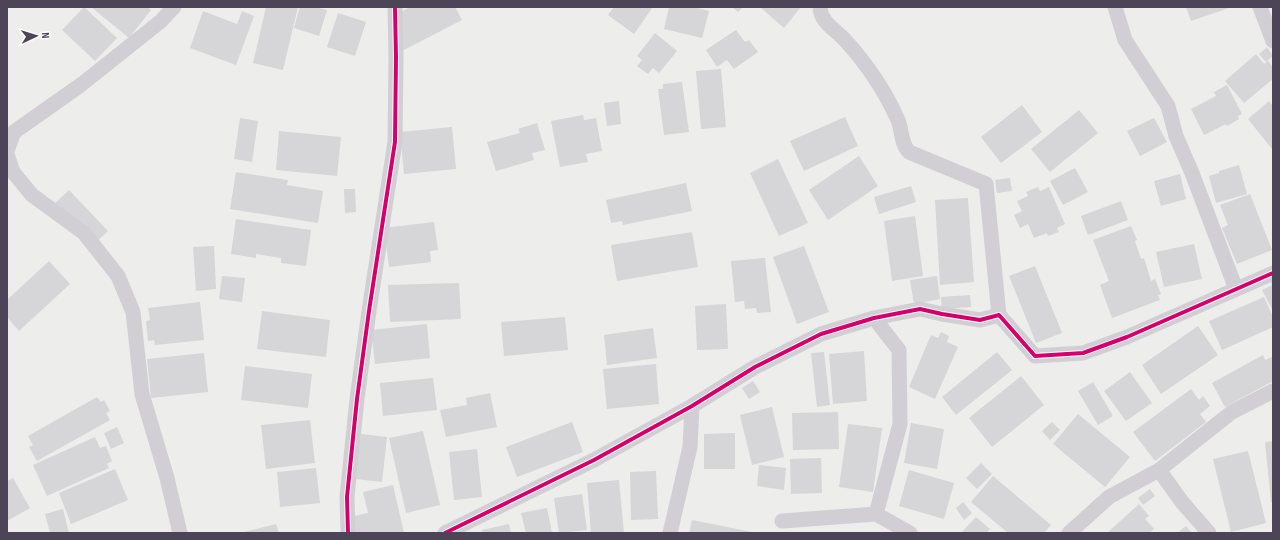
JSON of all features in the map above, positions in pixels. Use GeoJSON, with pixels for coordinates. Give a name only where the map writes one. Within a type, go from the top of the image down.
{"type":"FeatureCollection","features":[{"type":"Feature","properties":{"kind":"street"},"geometry":{"type":"LineString","coordinates":[[174,7],[161,21],[82,84],[14,132],[7,152],[13,172],[32,195],[84,233],[118,276],[133,312],[142,394],[167,478],[180,533]]}},
{"type":"Feature","properties":{"kind":"street"},"geometry":{"type":"LineString","coordinates":[[348,533],[347,497],[358,399],[369,311],[396,142],[396,57],[394,7]]}},
{"type":"Feature","properties":{"kind":"street"},"geometry":{"type":"LineString","coordinates":[[820,7],[820,13],[827,24],[844,39],[875,76],[898,121],[906,148],[909,152],[986,184],[999,315],[1035,356],[1084,353],[1127,337],[1273,273]]}},
{"type":"Feature","properties":{"kind":"street"},"geometry":{"type":"LineString","coordinates":[[1116,7],[1125,40],[1168,106],[1176,136],[1192,173],[1236,290]]}},
{"type":"Feature","properties":{"kind":"street"},"geometry":{"type":"LineString","coordinates":[[1260,7],[1273,41]]}},
{"type":"Feature","properties":{"kind":"street"},"geometry":{"type":"LineString","coordinates":[[445,533],[594,460],[692,406],[755,367],[821,334],[874,318],[920,309],[980,320],[999,315]]}},
{"type":"Feature","properties":{"kind":"street"},"geometry":{"type":"LineString","coordinates":[[874,318],[899,350],[900,424],[876,514]]}},
{"type":"Feature","properties":{"kind":"street"},"geometry":{"type":"LineString","coordinates":[[1069,533],[1109,497],[1159,470],[1232,412],[1273,391]]}},
{"type":"Feature","properties":{"kind":"street"},"geometry":{"type":"LineString","coordinates":[[670,533],[690,447],[692,406]]}},
{"type":"Feature","properties":{"kind":"street"},"geometry":{"type":"LineString","coordinates":[[1159,470],[1182,502],[1209,533]]}},
{"type":"Feature","properties":{"kind":"street"},"geometry":{"type":"LineString","coordinates":[[782,521],[876,514],[910,533]]}},
{"type":"Feature","properties":{"kind":"building"},"geometry":{"type":"Polygon","coordinates":[[[84,7],[117,38],[95,61],[62,30],[84,7]]]}},
{"type":"Feature","properties":{"kind":"building"},"geometry":{"type":"Polygon","coordinates":[[[91,7],[148,7],[151,10],[129,38],[91,7]]]}},
{"type":"Feature","properties":{"kind":"building"},"geometry":{"type":"Polygon","coordinates":[[[266,7],[298,7],[283,70],[253,63],[266,7]]]}},
{"type":"Feature","properties":{"kind":"building"},"geometry":{"type":"Polygon","coordinates":[[[300,7],[315,7],[327,10],[319,36],[294,28],[300,7]]]}},
{"type":"Feature","properties":{"kind":"building"},"geometry":{"type":"Polygon","coordinates":[[[410,7],[455,7],[462,20],[402,51],[390,18],[410,7]]]}},
{"type":"Feature","properties":{"kind":"building"},"geometry":{"type":"Polygon","coordinates":[[[614,7],[653,7],[634,34],[608,15],[614,7]]]}},
{"type":"Feature","properties":{"kind":"building"},"geometry":{"type":"Polygon","coordinates":[[[669,7],[693,7],[709,11],[702,38],[664,29],[669,7]]]}},
{"type":"Feature","properties":{"kind":"building"},"geometry":{"type":"Polygon","coordinates":[[[732,7],[743,7],[738,12],[732,7]]]}},
{"type":"Feature","properties":{"kind":"building"},"geometry":{"type":"Polygon","coordinates":[[[760,7],[801,7],[784,28],[760,7]]]}},
{"type":"Feature","properties":{"kind":"building"},"geometry":{"type":"Polygon","coordinates":[[[1186,7],[1232,7],[1191,21],[1186,7]]]}},
{"type":"Feature","properties":{"kind":"building"},"geometry":{"type":"Polygon","coordinates":[[[203,11],[237,24],[242,11],[254,16],[236,65],[190,48],[203,11]]]}},
{"type":"Feature","properties":{"kind":"building"},"geometry":{"type":"Polygon","coordinates":[[[338,13],[366,22],[355,56],[327,47],[338,13]]]}},
{"type":"Feature","properties":{"kind":"building"},"geometry":{"type":"Polygon","coordinates":[[[736,30],[745,42],[749,40],[758,52],[734,69],[727,60],[717,67],[706,50],[736,30]]]}},
{"type":"Feature","properties":{"kind":"building"},"geometry":{"type":"Polygon","coordinates":[[[655,33],[677,51],[659,73],[653,68],[648,74],[637,66],[642,60],[637,56],[655,33]]]}},
{"type":"Feature","properties":{"kind":"building"},"geometry":{"type":"Polygon","coordinates":[[[1267,47],[1273,56],[1266,62],[1259,54],[1267,47]]]}},
{"type":"Feature","properties":{"kind":"building"},"geometry":{"type":"Polygon","coordinates":[[[1256,54],[1264,64],[1268,61],[1273,67],[1273,79],[1244,103],[1225,81],[1256,54]]]}},
{"type":"Feature","properties":{"kind":"building"},"geometry":{"type":"Polygon","coordinates":[[[721,69],[726,127],[701,129],[696,71],[721,69]]]}},
{"type":"Feature","properties":{"kind":"building"},"geometry":{"type":"Polygon","coordinates":[[[682,82],[689,132],[664,135],[658,89],[663,89],[663,84],[682,82]]]}},
{"type":"Feature","properties":{"kind":"building"},"geometry":{"type":"Polygon","coordinates":[[[1227,85],[1242,114],[1238,116],[1239,119],[1227,126],[1226,124],[1204,135],[1191,109],[1216,96],[1214,92],[1227,85]]]}},
{"type":"Feature","properties":{"kind":"building"},"geometry":{"type":"Polygon","coordinates":[[[619,101],[621,124],[607,126],[604,103],[619,101]]]}},
{"type":"Feature","properties":{"kind":"building"},"geometry":{"type":"Polygon","coordinates":[[[1269,101],[1273,106],[1272,149],[1248,119],[1269,101]]]}},
{"type":"Feature","properties":{"kind":"building"},"geometry":{"type":"Polygon","coordinates":[[[1022,105],[1042,132],[1001,163],[981,137],[1022,105]]]}},
{"type":"Feature","properties":{"kind":"building"},"geometry":{"type":"Polygon","coordinates":[[[1079,110],[1098,133],[1050,172],[1031,149],[1079,110]]]}},
{"type":"Feature","properties":{"kind":"building"},"geometry":{"type":"Polygon","coordinates":[[[583,115],[584,120],[596,118],[602,151],[586,154],[588,162],[560,167],[551,121],[583,115]]]}},
{"type":"Feature","properties":{"kind":"building"},"geometry":{"type":"Polygon","coordinates":[[[845,117],[858,146],[804,171],[790,141],[845,117]]]}},
{"type":"Feature","properties":{"kind":"building"},"geometry":{"type":"Polygon","coordinates":[[[240,118],[258,121],[252,162],[234,159],[240,118]]]}},
{"type":"Feature","properties":{"kind":"building"},"geometry":{"type":"Polygon","coordinates":[[[1154,118],[1167,142],[1140,156],[1127,131],[1154,118]]]}},
{"type":"Feature","properties":{"kind":"building"},"geometry":{"type":"Polygon","coordinates":[[[537,123],[545,150],[532,153],[534,160],[496,171],[487,142],[520,133],[518,129],[537,123]]]}},
{"type":"Feature","properties":{"kind":"building"},"geometry":{"type":"Polygon","coordinates":[[[452,127],[456,169],[404,174],[400,132],[452,127]]]}},
{"type":"Feature","properties":{"kind":"building"},"geometry":{"type":"Polygon","coordinates":[[[279,131],[341,137],[337,176],[276,170],[279,131]]]}},
{"type":"Feature","properties":{"kind":"building"},"geometry":{"type":"Polygon","coordinates":[[[859,156],[878,186],[828,220],[809,190],[859,156]]]}},
{"type":"Feature","properties":{"kind":"building"},"geometry":{"type":"Polygon","coordinates":[[[778,159],[808,223],[779,236],[750,173],[778,159]]]}},
{"type":"Feature","properties":{"kind":"building"},"geometry":{"type":"Polygon","coordinates":[[[1239,165],[1247,194],[1216,203],[1209,176],[1219,173],[1219,171],[1239,165]]]}},
{"type":"Feature","properties":{"kind":"building"},"geometry":{"type":"Polygon","coordinates":[[[1075,168],[1088,192],[1063,205],[1050,181],[1075,168]]]}},
{"type":"Feature","properties":{"kind":"building"},"geometry":{"type":"Polygon","coordinates":[[[236,172],[288,180],[287,185],[323,191],[318,223],[230,209],[236,172]]]}},
{"type":"Feature","properties":{"kind":"building"},"geometry":{"type":"Polygon","coordinates":[[[1180,174],[1186,199],[1161,206],[1154,181],[1180,174]]]}},
{"type":"Feature","properties":{"kind":"building"},"geometry":{"type":"Polygon","coordinates":[[[1010,178],[1012,191],[997,193],[995,180],[1010,178]]]}},
{"type":"Feature","properties":{"kind":"building"},"geometry":{"type":"Polygon","coordinates":[[[686,183],[692,211],[623,225],[622,221],[611,223],[606,200],[686,183]]]}},
{"type":"Feature","properties":{"kind":"building"},"geometry":{"type":"Polygon","coordinates":[[[911,186],[916,202],[879,214],[874,197],[911,186]]]}},
{"type":"Feature","properties":{"kind":"building"},"geometry":{"type":"Polygon","coordinates":[[[1038,187],[1040,191],[1049,187],[1065,224],[1057,228],[1059,232],[1048,236],[1047,233],[1034,238],[1028,224],[1020,228],[1014,215],[1022,211],[1017,201],[1028,196],[1026,192],[1038,187]]]}},
{"type":"Feature","properties":{"kind":"building"},"geometry":{"type":"Polygon","coordinates":[[[344,189],[355,189],[356,212],[345,213],[344,189]]]}},
{"type":"Feature","properties":{"kind":"building"},"geometry":{"type":"Polygon","coordinates":[[[69,190],[108,231],[90,248],[51,207],[69,190]]]}},
{"type":"Feature","properties":{"kind":"building"},"geometry":{"type":"Polygon","coordinates":[[[1250,194],[1272,250],[1237,264],[1222,228],[1228,225],[1220,205],[1250,194]]]}},
{"type":"Feature","properties":{"kind":"building"},"geometry":{"type":"Polygon","coordinates":[[[968,198],[974,282],[940,285],[935,200],[968,198]]]}},
{"type":"Feature","properties":{"kind":"building"},"geometry":{"type":"Polygon","coordinates":[[[1121,201],[1128,220],[1088,235],[1081,216],[1121,201]]]}},
{"type":"Feature","properties":{"kind":"building"},"geometry":{"type":"Polygon","coordinates":[[[915,216],[923,276],[892,281],[884,221],[915,216]]]}},
{"type":"Feature","properties":{"kind":"building"},"geometry":{"type":"Polygon","coordinates":[[[236,219],[311,230],[306,266],[281,263],[281,258],[256,254],[256,258],[231,254],[236,219]]]}},
{"type":"Feature","properties":{"kind":"building"},"geometry":{"type":"Polygon","coordinates":[[[434,222],[438,250],[430,251],[431,262],[389,267],[384,228],[434,222]]]}},
{"type":"Feature","properties":{"kind":"building"},"geometry":{"type":"Polygon","coordinates":[[[1131,226],[1137,240],[1135,241],[1141,259],[1144,258],[1151,281],[1155,279],[1161,294],[1158,295],[1160,300],[1112,318],[1100,285],[1109,281],[1093,240],[1131,226]]]}},
{"type":"Feature","properties":{"kind":"building"},"geometry":{"type":"Polygon","coordinates":[[[692,232],[698,267],[617,281],[611,245],[692,232]]]}},
{"type":"Feature","properties":{"kind":"building"},"geometry":{"type":"Polygon","coordinates":[[[1194,244],[1202,279],[1164,287],[1156,252],[1194,244]]]}},
{"type":"Feature","properties":{"kind":"building"},"geometry":{"type":"Polygon","coordinates":[[[214,246],[216,289],[196,291],[193,247],[214,246]]]}},
{"type":"Feature","properties":{"kind":"building"},"geometry":{"type":"Polygon","coordinates":[[[804,246],[829,312],[797,324],[773,257],[804,246]]]}},
{"type":"Feature","properties":{"kind":"building"},"geometry":{"type":"Polygon","coordinates":[[[765,258],[771,312],[757,313],[756,308],[745,309],[744,301],[735,302],[731,261],[765,258]]]}},
{"type":"Feature","properties":{"kind":"building"},"geometry":{"type":"Polygon","coordinates":[[[49,261],[70,284],[19,331],[7,317],[7,300],[49,261]]]}},
{"type":"Feature","properties":{"kind":"building"},"geometry":{"type":"Polygon","coordinates":[[[1035,266],[1062,333],[1036,343],[1009,276],[1035,266]]]}},
{"type":"Feature","properties":{"kind":"building"},"geometry":{"type":"Polygon","coordinates":[[[222,276],[245,278],[242,302],[219,299],[222,276]]]}},
{"type":"Feature","properties":{"kind":"building"},"geometry":{"type":"Polygon","coordinates":[[[937,276],[940,299],[914,304],[910,280],[937,276]]]}},
{"type":"Feature","properties":{"kind":"building"},"geometry":{"type":"Polygon","coordinates":[[[1273,279],[1273,311],[1262,290],[1272,285],[1270,281],[1273,279]]]}},
{"type":"Feature","properties":{"kind":"building"},"geometry":{"type":"Polygon","coordinates":[[[459,283],[461,319],[390,322],[388,285],[459,283]]]}},
{"type":"Feature","properties":{"kind":"building"},"geometry":{"type":"Polygon","coordinates":[[[970,295],[971,307],[942,309],[941,297],[970,295]]]}},
{"type":"Feature","properties":{"kind":"building"},"geometry":{"type":"Polygon","coordinates":[[[1264,297],[1273,317],[1273,327],[1222,350],[1209,321],[1264,297]]]}},
{"type":"Feature","properties":{"kind":"building"},"geometry":{"type":"Polygon","coordinates":[[[200,302],[204,340],[155,345],[154,340],[148,341],[146,321],[150,320],[148,308],[200,302]]]}},
{"type":"Feature","properties":{"kind":"building"},"geometry":{"type":"Polygon","coordinates":[[[726,304],[728,349],[697,350],[695,306],[726,304]]]}},
{"type":"Feature","properties":{"kind":"building"},"geometry":{"type":"Polygon","coordinates":[[[262,311],[330,320],[326,357],[257,349],[262,311]]]}},
{"type":"Feature","properties":{"kind":"building"},"geometry":{"type":"Polygon","coordinates":[[[565,317],[568,350],[504,356],[501,322],[565,317]]]}},
{"type":"Feature","properties":{"kind":"building"},"geometry":{"type":"Polygon","coordinates":[[[427,324],[430,358],[375,364],[371,330],[427,324]]]}},
{"type":"Feature","properties":{"kind":"building"},"geometry":{"type":"Polygon","coordinates":[[[1198,326],[1218,355],[1161,394],[1142,365],[1198,326]]]}},
{"type":"Feature","properties":{"kind":"building"},"geometry":{"type":"Polygon","coordinates":[[[653,328],[657,358],[607,365],[604,335],[653,328]]]}},
{"type":"Feature","properties":{"kind":"building"},"geometry":{"type":"Polygon","coordinates":[[[941,332],[949,336],[947,342],[958,347],[935,399],[909,387],[931,335],[938,338],[941,332]]]}},
{"type":"Feature","properties":{"kind":"building"},"geometry":{"type":"Polygon","coordinates":[[[864,351],[867,401],[833,404],[829,354],[864,351]]]}},
{"type":"Feature","properties":{"kind":"building"},"geometry":{"type":"Polygon","coordinates":[[[824,352],[830,405],[817,407],[811,353],[824,352]]]}},
{"type":"Feature","properties":{"kind":"building"},"geometry":{"type":"Polygon","coordinates":[[[997,352],[1012,370],[956,415],[942,397],[997,352]]]}},
{"type":"Feature","properties":{"kind":"building"},"geometry":{"type":"Polygon","coordinates":[[[204,353],[208,392],[151,398],[147,359],[204,353]]]}},
{"type":"Feature","properties":{"kind":"building"},"geometry":{"type":"Polygon","coordinates":[[[1263,355],[1265,360],[1272,357],[1273,359],[1273,381],[1225,407],[1212,383],[1263,355]]]}},
{"type":"Feature","properties":{"kind":"building"},"geometry":{"type":"Polygon","coordinates":[[[656,364],[659,404],[607,409],[603,369],[656,364]]]}},
{"type":"Feature","properties":{"kind":"building"},"geometry":{"type":"Polygon","coordinates":[[[245,366],[312,374],[308,408],[241,400],[245,366]]]}},
{"type":"Feature","properties":{"kind":"building"},"geometry":{"type":"Polygon","coordinates":[[[1130,372],[1152,403],[1126,421],[1104,391],[1130,372]]]}},
{"type":"Feature","properties":{"kind":"building"},"geometry":{"type":"Polygon","coordinates":[[[1021,376],[1044,405],[992,447],[969,418],[1021,376]]]}},
{"type":"Feature","properties":{"kind":"building"},"geometry":{"type":"Polygon","coordinates":[[[433,378],[437,410],[383,416],[380,383],[433,378]]]}},
{"type":"Feature","properties":{"kind":"building"},"geometry":{"type":"Polygon","coordinates":[[[753,381],[760,392],[749,399],[742,388],[753,381]]]}},
{"type":"Feature","properties":{"kind":"building"},"geometry":{"type":"Polygon","coordinates":[[[1093,382],[1113,416],[1098,425],[1078,391],[1093,382]]]}},
{"type":"Feature","properties":{"kind":"building"},"geometry":{"type":"Polygon","coordinates":[[[1191,389],[1199,400],[1203,396],[1210,406],[1200,414],[1206,422],[1155,461],[1133,432],[1191,389]]]}},
{"type":"Feature","properties":{"kind":"building"},"geometry":{"type":"Polygon","coordinates":[[[490,393],[497,427],[446,437],[440,410],[467,405],[466,398],[490,393]]]}},
{"type":"Feature","properties":{"kind":"building"},"geometry":{"type":"Polygon","coordinates":[[[97,397],[101,402],[104,400],[110,411],[106,413],[110,420],[37,461],[29,447],[33,445],[28,436],[97,397]]]}},
{"type":"Feature","properties":{"kind":"building"},"geometry":{"type":"Polygon","coordinates":[[[772,407],[784,457],[752,465],[740,415],[772,407]]]}},
{"type":"Feature","properties":{"kind":"building"},"geometry":{"type":"Polygon","coordinates":[[[838,412],[839,449],[793,450],[792,413],[838,412]]]}},
{"type":"Feature","properties":{"kind":"building"},"geometry":{"type":"Polygon","coordinates":[[[1078,414],[1130,457],[1105,487],[1053,444],[1078,414]]]}},
{"type":"Feature","properties":{"kind":"building"},"geometry":{"type":"Polygon","coordinates":[[[310,420],[315,463],[266,469],[261,425],[310,420]]]}},
{"type":"Feature","properties":{"kind":"building"},"geometry":{"type":"Polygon","coordinates":[[[572,422],[583,452],[517,477],[506,447],[572,422]]]}},
{"type":"Feature","properties":{"kind":"building"},"geometry":{"type":"Polygon","coordinates":[[[1052,422],[1060,430],[1050,440],[1042,431],[1052,422]]]}},
{"type":"Feature","properties":{"kind":"building"},"geometry":{"type":"Polygon","coordinates":[[[911,423],[944,429],[937,469],[904,463],[911,423]]]}},
{"type":"Feature","properties":{"kind":"building"},"geometry":{"type":"Polygon","coordinates":[[[848,424],[882,428],[873,492],[839,487],[848,424]]]}},
{"type":"Feature","properties":{"kind":"building"},"geometry":{"type":"Polygon","coordinates":[[[117,427],[124,443],[111,449],[104,433],[117,427]]]}},
{"type":"Feature","properties":{"kind":"building"},"geometry":{"type":"Polygon","coordinates":[[[423,431],[440,505],[406,513],[389,438],[423,431]]]}},
{"type":"Feature","properties":{"kind":"building"},"geometry":{"type":"Polygon","coordinates":[[[735,433],[735,469],[704,469],[704,434],[735,433]]]}},
{"type":"Feature","properties":{"kind":"building"},"geometry":{"type":"Polygon","coordinates":[[[361,434],[387,437],[382,482],[356,479],[361,434]]]}},
{"type":"Feature","properties":{"kind":"building"},"geometry":{"type":"Polygon","coordinates":[[[95,437],[100,448],[106,446],[112,461],[107,464],[109,468],[47,496],[33,465],[95,437]]]}},
{"type":"Feature","properties":{"kind":"building"},"geometry":{"type":"Polygon","coordinates":[[[1273,441],[1273,502],[1271,502],[1265,442],[1273,441]]]}},
{"type":"Feature","properties":{"kind":"building"},"geometry":{"type":"Polygon","coordinates":[[[477,449],[482,497],[454,500],[449,452],[477,449]]]}},
{"type":"Feature","properties":{"kind":"building"},"geometry":{"type":"Polygon","coordinates":[[[1248,451],[1266,523],[1231,532],[1213,459],[1248,451]]]}},
{"type":"Feature","properties":{"kind":"building"},"geometry":{"type":"Polygon","coordinates":[[[821,458],[822,493],[791,494],[790,459],[821,458]]]}},
{"type":"Feature","properties":{"kind":"building"},"geometry":{"type":"Polygon","coordinates":[[[981,463],[992,474],[977,489],[966,478],[981,463]]]}},
{"type":"Feature","properties":{"kind":"building"},"geometry":{"type":"Polygon","coordinates":[[[759,465],[786,468],[784,490],[757,486],[759,465]]]}},
{"type":"Feature","properties":{"kind":"building"},"geometry":{"type":"Polygon","coordinates":[[[316,468],[320,503],[280,507],[277,472],[316,468]]]}},
{"type":"Feature","properties":{"kind":"building"},"geometry":{"type":"Polygon","coordinates":[[[115,469],[128,500],[71,524],[59,493],[115,469]]]}},
{"type":"Feature","properties":{"kind":"building"},"geometry":{"type":"Polygon","coordinates":[[[909,470],[954,483],[944,519],[899,506],[909,470]]]}},
{"type":"Feature","properties":{"kind":"building"},"geometry":{"type":"Polygon","coordinates":[[[656,471],[658,519],[631,520],[630,472],[656,471]]]}},
{"type":"Feature","properties":{"kind":"building"},"geometry":{"type":"Polygon","coordinates":[[[993,476],[1051,525],[1044,533],[1008,533],[971,502],[993,476]]]}},
{"type":"Feature","properties":{"kind":"building"},"geometry":{"type":"Polygon","coordinates":[[[13,478],[30,508],[7,521],[7,481],[13,478]]]}},
{"type":"Feature","properties":{"kind":"building"},"geometry":{"type":"Polygon","coordinates":[[[619,480],[624,533],[591,533],[587,483],[619,480]]]}},
{"type":"Feature","properties":{"kind":"building"},"geometry":{"type":"Polygon","coordinates":[[[393,485],[404,533],[347,533],[344,518],[368,513],[363,492],[393,485]]]}},
{"type":"Feature","properties":{"kind":"building"},"geometry":{"type":"Polygon","coordinates":[[[1150,489],[1155,496],[1143,505],[1138,498],[1150,489]]]}},
{"type":"Feature","properties":{"kind":"building"},"geometry":{"type":"Polygon","coordinates":[[[582,494],[587,530],[559,533],[554,498],[582,494]]]}},
{"type":"Feature","properties":{"kind":"building"},"geometry":{"type":"Polygon","coordinates":[[[963,502],[972,513],[964,520],[956,508],[963,502]]]}},
{"type":"Feature","properties":{"kind":"building"},"geometry":{"type":"Polygon","coordinates":[[[1139,504],[1149,516],[1145,519],[1154,529],[1149,533],[1107,533],[1139,504]]]}},
{"type":"Feature","properties":{"kind":"building"},"geometry":{"type":"Polygon","coordinates":[[[547,508],[552,533],[526,533],[521,513],[547,508]]]}},
{"type":"Feature","properties":{"kind":"building"},"geometry":{"type":"Polygon","coordinates":[[[63,509],[69,533],[50,533],[45,514],[63,509]]]}},
{"type":"Feature","properties":{"kind":"building"},"geometry":{"type":"Polygon","coordinates":[[[976,517],[990,529],[986,533],[961,533],[976,517]]]}},
{"type":"Feature","properties":{"kind":"building"},"geometry":{"type":"Polygon","coordinates":[[[692,520],[752,532],[752,533],[689,533],[692,520]]]}},
{"type":"Feature","properties":{"kind":"building"},"geometry":{"type":"Polygon","coordinates":[[[276,524],[279,533],[244,532],[276,524]]]}},
{"type":"Feature","properties":{"kind":"building"},"geometry":{"type":"Polygon","coordinates":[[[509,524],[511,533],[483,533],[482,530],[509,524]]]}},
{"type":"Feature","properties":{"kind":"building"},"geometry":{"type":"Polygon","coordinates":[[[1186,526],[1192,533],[1177,533],[1186,526]]]}},
{"type":"Feature","properties":{"kind":"cycle path"},"geometry":{"type":"LineString","coordinates":[[348,533],[347,497],[357,399],[395,142],[395,7]]}},
{"type":"Feature","properties":{"kind":"cycle path"},"geometry":{"type":"LineString","coordinates":[[445,533],[594,460],[692,406],[755,367],[821,334],[874,318],[920,309],[980,320],[999,315],[1035,356],[1083,353],[1127,337],[1273,273]]}}]}
